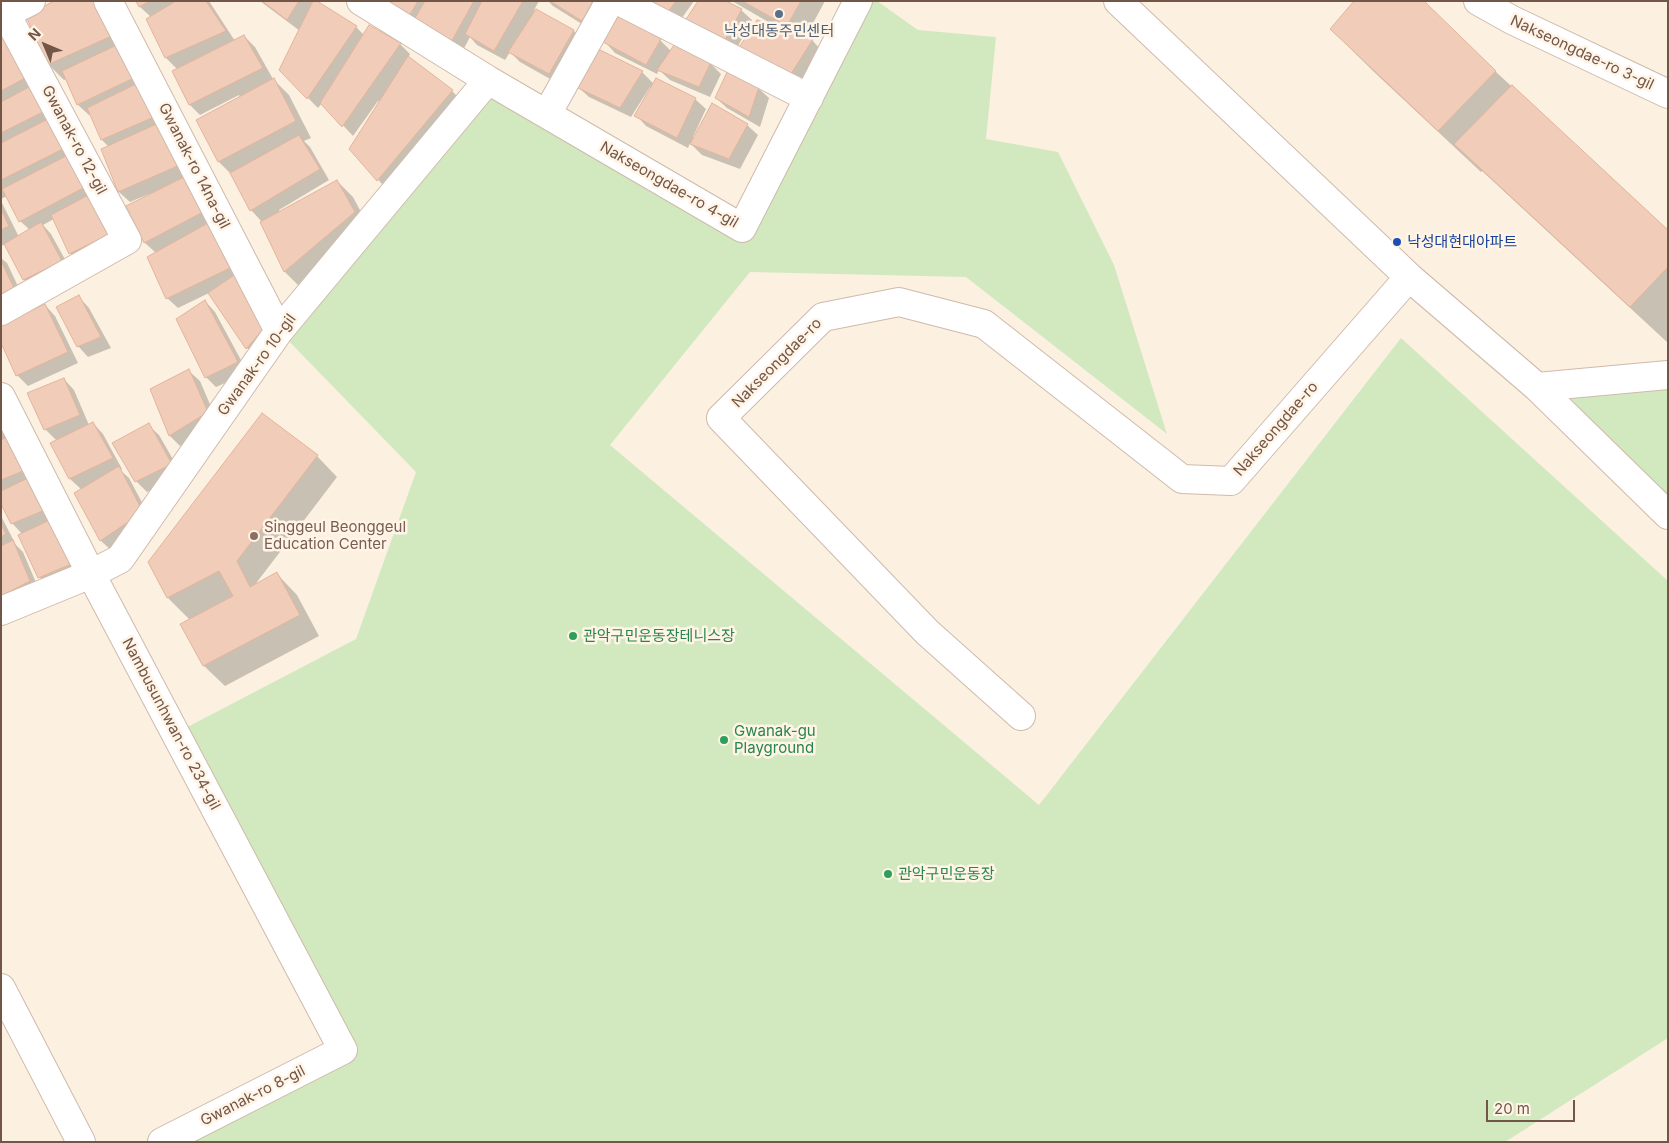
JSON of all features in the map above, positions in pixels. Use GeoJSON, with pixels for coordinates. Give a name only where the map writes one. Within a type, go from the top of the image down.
{"type":"FeatureCollection","features":[{"type":"Feature","properties":{"kind":"street","name":"Gwanak-ro 12-gil"},"geometry":{"type":"LineString","coordinates":[[1,311],[127,240],[4,15],[31,1]]}},
{"type":"Feature","properties":{"kind":"street","name":"Gwanak-ro 14na-gil"},"geometry":{"type":"LineString","coordinates":[[108,1],[279,331]]}},
{"type":"Feature","properties":{"kind":"street","name":"Nakseongdae-ro 4-gil"},"geometry":{"type":"LineString","coordinates":[[361,1],[488,80],[742,228],[858,1]]}},
{"type":"Feature","properties":{"kind":"street"},"geometry":{"type":"LineString","coordinates":[[547,114],[610,1]]}},
{"type":"Feature","properties":{"kind":"street"},"geometry":{"type":"LineString","coordinates":[[619,1],[809,98]]}},
{"type":"Feature","properties":{"kind":"street"},"geometry":{"type":"LineString","coordinates":[[1118,1],[1409,277],[1537,387],[1668,516]]}},
{"type":"Feature","properties":{"kind":"street","name":"Nakseongdae-ro 3-gil"},"geometry":{"type":"LineString","coordinates":[[1478,1],[1512,20],[1665,85]]}},
{"type":"Feature","properties":{"kind":"street","name":"Gwanak-ro 10-gil"},"geometry":{"type":"LineString","coordinates":[[1,611],[91,574],[120,559],[279,331],[488,80]]}},
{"type":"Feature","properties":{"kind":"street","name":"Nakseongdae-ro"},"geometry":{"type":"LineString","coordinates":[[1021,716],[927,632],[721,418],[822,317],[899,302],[984,324],[1182,479],[1231,481],[1409,277]]}},
{"type":"Feature","properties":{"kind":"street"},"geometry":{"type":"LineString","coordinates":[[1537,387],[1668,375]]}},
{"type":"Feature","properties":{"kind":"street","name":"Nambusunhwan-ro 234-gil"},"geometry":{"type":"LineString","coordinates":[[1,397],[91,574],[343,1050]]}},
{"type":"Feature","properties":{"kind":"street"},"geometry":{"type":"LineString","coordinates":[[1,988],[81,1142]]}},
{"type":"Feature","properties":{"kind":"street","name":"Gwanak-ro 8-gil"},"geometry":{"type":"LineString","coordinates":[[162,1142],[343,1050]]}},
{"type":"Feature","properties":{"kind":"green space"},"geometry":{"type":"Polygon","coordinates":[[[858,1],[877,1],[918,30],[996,37],[986,139],[1058,152],[1114,265],[1167,434],[966,277],[750,272],[610,445],[1039,805],[1401,338],[1668,581],[1668,1038],[1505,1142],[162,1142],[343,1050],[176,733],[356,639],[416,472],[279,331],[488,80],[742,228],[858,1]]]}},
{"type":"Feature","properties":{"kind":"green space"},"geometry":{"type":"Polygon","coordinates":[[[1668,375],[1668,515],[1537,387],[1668,375]]]}},
{"type":"Feature","properties":{"kind":"building"},"geometry":{"type":"Polygon","coordinates":[[[54,1],[99,1],[114,35],[47,65],[26,16],[54,1]]]}},
{"type":"Feature","properties":{"kind":"building"},"geometry":{"type":"Polygon","coordinates":[[[136,1],[150,1],[139,7],[136,1]]]}},
{"type":"Feature","properties":{"kind":"building"},"geometry":{"type":"Polygon","coordinates":[[[176,1],[206,1],[226,31],[165,58],[146,19],[176,1]]]}},
{"type":"Feature","properties":{"kind":"building"},"geometry":{"type":"Polygon","coordinates":[[[262,1],[299,1],[287,20],[262,1]]]}},
{"type":"Feature","properties":{"kind":"building"},"geometry":{"type":"Polygon","coordinates":[[[313,1],[317,1],[357,26],[307,99],[279,70],[313,1]]]}},
{"type":"Feature","properties":{"kind":"building"},"geometry":{"type":"Polygon","coordinates":[[[371,1],[418,1],[406,21],[371,1]]]}},
{"type":"Feature","properties":{"kind":"building"},"geometry":{"type":"Polygon","coordinates":[[[425,1],[474,1],[450,44],[412,23],[425,1]]]}},
{"type":"Feature","properties":{"kind":"building"},"geometry":{"type":"Polygon","coordinates":[[[482,1],[523,1],[494,51],[465,34],[482,1]]]}},
{"type":"Feature","properties":{"kind":"building"},"geometry":{"type":"Polygon","coordinates":[[[550,1],[593,1],[582,21],[550,1]]]}},
{"type":"Feature","properties":{"kind":"building"},"geometry":{"type":"Polygon","coordinates":[[[649,1],[676,1],[668,12],[649,1]]]}},
{"type":"Feature","properties":{"kind":"building"},"geometry":{"type":"Polygon","coordinates":[[[698,1],[726,1],[742,9],[725,40],[685,21],[698,1]]]}},
{"type":"Feature","properties":{"kind":"building","name":"낙성대동주민센터"},"geometry":{"type":"Polygon","coordinates":[[[742,1],[801,1],[787,26],[742,1]]]}},
{"type":"Feature","properties":{"kind":"building"},"geometry":{"type":"Polygon","coordinates":[[[1354,1],[1424,1],[1496,71],[1438,131],[1330,29],[1354,1]]]}},
{"type":"Feature","properties":{"kind":"building"},"geometry":{"type":"Polygon","coordinates":[[[536,9],[574,30],[549,74],[508,52],[536,9]]]}},
{"type":"Feature","properties":{"kind":"building"},"geometry":{"type":"Polygon","coordinates":[[[617,14],[661,39],[646,65],[603,42],[617,14]]]}},
{"type":"Feature","properties":{"kind":"building"},"geometry":{"type":"Polygon","coordinates":[[[757,20],[813,39],[789,77],[738,49],[757,20]]]}},
{"type":"Feature","properties":{"kind":"building"},"geometry":{"type":"Polygon","coordinates":[[[369,25],[401,43],[342,127],[320,103],[369,25]]]}},
{"type":"Feature","properties":{"kind":"building"},"geometry":{"type":"Polygon","coordinates":[[[1,32],[27,77],[1,91],[1,32]]]}},
{"type":"Feature","properties":{"kind":"building"},"geometry":{"type":"Polygon","coordinates":[[[244,35],[263,68],[189,105],[172,71],[244,35]]]}},
{"type":"Feature","properties":{"kind":"building"},"geometry":{"type":"Polygon","coordinates":[[[676,42],[711,62],[699,87],[657,70],[676,42]]]}},
{"type":"Feature","properties":{"kind":"building"},"geometry":{"type":"Polygon","coordinates":[[[119,44],[138,76],[77,105],[62,71],[119,44]]]}},
{"type":"Feature","properties":{"kind":"building"},"geometry":{"type":"Polygon","coordinates":[[[598,49],[643,71],[620,108],[576,87],[598,49]]]}},
{"type":"Feature","properties":{"kind":"building"},"geometry":{"type":"Polygon","coordinates":[[[408,56],[453,90],[377,181],[349,149],[408,56]]]}},
{"type":"Feature","properties":{"kind":"building"},"geometry":{"type":"Polygon","coordinates":[[[728,70],[759,87],[749,117],[715,98],[728,70]]]}},
{"type":"Feature","properties":{"kind":"building"},"geometry":{"type":"Polygon","coordinates":[[[274,78],[296,121],[218,162],[196,120],[274,78]]]}},
{"type":"Feature","properties":{"kind":"building"},"geometry":{"type":"Polygon","coordinates":[[[656,78],[696,98],[677,138],[634,116],[656,78]]]}},
{"type":"Feature","properties":{"kind":"building"},"geometry":{"type":"Polygon","coordinates":[[[136,84],[154,117],[101,140],[87,108],[136,84]]]}},
{"type":"Feature","properties":{"kind":"building"},"geometry":{"type":"Polygon","coordinates":[[[1512,85],[1668,230],[1668,267],[1630,307],[1454,144],[1512,85]]]}},
{"type":"Feature","properties":{"kind":"building"},"geometry":{"type":"Polygon","coordinates":[[[31,86],[43,112],[1,133],[1,102],[31,86]]]}},
{"type":"Feature","properties":{"kind":"building"},"geometry":{"type":"Polygon","coordinates":[[[712,103],[748,124],[729,159],[690,144],[712,103]]]}},
{"type":"Feature","properties":{"kind":"building"},"geometry":{"type":"Polygon","coordinates":[[[52,117],[69,146],[1,180],[1,143],[52,117]]]}},
{"type":"Feature","properties":{"kind":"building"},"geometry":{"type":"Polygon","coordinates":[[[161,122],[180,165],[118,192],[101,149],[161,122]]]}},
{"type":"Feature","properties":{"kind":"building"},"geometry":{"type":"Polygon","coordinates":[[[299,135],[320,169],[250,211],[230,173],[299,135]]]}},
{"type":"Feature","properties":{"kind":"building"},"geometry":{"type":"Polygon","coordinates":[[[70,154],[87,186],[19,222],[2,189],[70,154]]]}},
{"type":"Feature","properties":{"kind":"building"},"geometry":{"type":"Polygon","coordinates":[[[188,175],[205,211],[144,243],[126,206],[188,175]]]}},
{"type":"Feature","properties":{"kind":"building"},"geometry":{"type":"Polygon","coordinates":[[[337,180],[355,212],[284,272],[260,222],[337,180]]]}},
{"type":"Feature","properties":{"kind":"building"},"geometry":{"type":"Polygon","coordinates":[[[94,192],[114,232],[69,254],[51,215],[94,192]]]}},
{"type":"Feature","properties":{"kind":"building"},"geometry":{"type":"Polygon","coordinates":[[[1,209],[9,226],[1,230],[1,209]]]}},
{"type":"Feature","properties":{"kind":"building"},"geometry":{"type":"Polygon","coordinates":[[[41,222],[62,261],[23,280],[4,244],[41,222]]]}},
{"type":"Feature","properties":{"kind":"building"},"geometry":{"type":"Polygon","coordinates":[[[208,223],[230,268],[166,299],[147,257],[208,223]]]}},
{"type":"Feature","properties":{"kind":"building"},"geometry":{"type":"Polygon","coordinates":[[[1,261],[14,288],[1,295],[1,261]]]}},
{"type":"Feature","properties":{"kind":"building"},"geometry":{"type":"Polygon","coordinates":[[[240,271],[266,326],[246,349],[208,293],[240,271]]]}},
{"type":"Feature","properties":{"kind":"building"},"geometry":{"type":"Polygon","coordinates":[[[79,295],[101,337],[77,347],[56,307],[79,295]]]}},
{"type":"Feature","properties":{"kind":"building"},"geometry":{"type":"Polygon","coordinates":[[[205,300],[238,362],[205,378],[176,319],[205,300]]]}},
{"type":"Feature","properties":{"kind":"building"},"geometry":{"type":"Polygon","coordinates":[[[45,304],[68,352],[16,376],[1,343],[1,325],[45,304]]]}},
{"type":"Feature","properties":{"kind":"building"},"geometry":{"type":"Polygon","coordinates":[[[189,369],[208,412],[169,436],[150,389],[189,369]]]}},
{"type":"Feature","properties":{"kind":"building"},"geometry":{"type":"Polygon","coordinates":[[[64,378],[80,415],[44,430],[27,393],[64,378]]]}},
{"type":"Feature","properties":{"kind":"building"},"geometry":{"type":"Polygon","coordinates":[[[262,413],[318,455],[237,561],[250,587],[277,572],[300,615],[203,666],[180,624],[233,596],[219,571],[167,598],[148,562],[262,413]]]}},
{"type":"Feature","properties":{"kind":"building"},"geometry":{"type":"Polygon","coordinates":[[[93,422],[113,458],[69,479],[50,443],[93,422]]]}},
{"type":"Feature","properties":{"kind":"building"},"geometry":{"type":"Polygon","coordinates":[[[149,423],[172,464],[135,482],[112,443],[149,423]]]}},
{"type":"Feature","properties":{"kind":"building"},"geometry":{"type":"Polygon","coordinates":[[[14,434],[30,468],[1,480],[1,440],[14,434]]]}},
{"type":"Feature","properties":{"kind":"building"},"geometry":{"type":"Polygon","coordinates":[[[119,466],[143,512],[100,541],[74,493],[119,466]]]}},
{"type":"Feature","properties":{"kind":"building"},"geometry":{"type":"Polygon","coordinates":[[[32,476],[45,510],[11,524],[1,504],[1,491],[32,476]]]}},
{"type":"Feature","properties":{"kind":"building"},"geometry":{"type":"Polygon","coordinates":[[[54,518],[76,562],[38,578],[18,535],[54,518]]]}},
{"type":"Feature","properties":{"kind":"building"},"geometry":{"type":"Polygon","coordinates":[[[1,524],[6,534],[1,537],[1,524]]]}},
{"type":"Feature","properties":{"kind":"building"},"geometry":{"type":"Polygon","coordinates":[[[13,540],[30,581],[1,596],[1,546],[13,540]]]}},
{"type":"Feature","properties":{"kind":"place","name":"낙성대동주민센터"},"geometry":{"type":"Point","coordinates":[779,14]}},
{"type":"Feature","properties":{"kind":"place","name":"낙성대현대아파트"},"geometry":{"type":"Point","coordinates":[1397,242]}},
{"type":"Feature","properties":{"kind":"place","name":"Singgeul Beonggeul Education Center"},"geometry":{"type":"Point","coordinates":[254,536]}},
{"type":"Feature","properties":{"kind":"place","name":"관악구민운동장테니스장"},"geometry":{"type":"Point","coordinates":[573,636]}},
{"type":"Feature","properties":{"kind":"place","name":"Gwanak-gu Playground"},"geometry":{"type":"Point","coordinates":[724,740]}},
{"type":"Feature","properties":{"kind":"place","name":"관악구민운동장"},"geometry":{"type":"Point","coordinates":[888,874]}}]}
